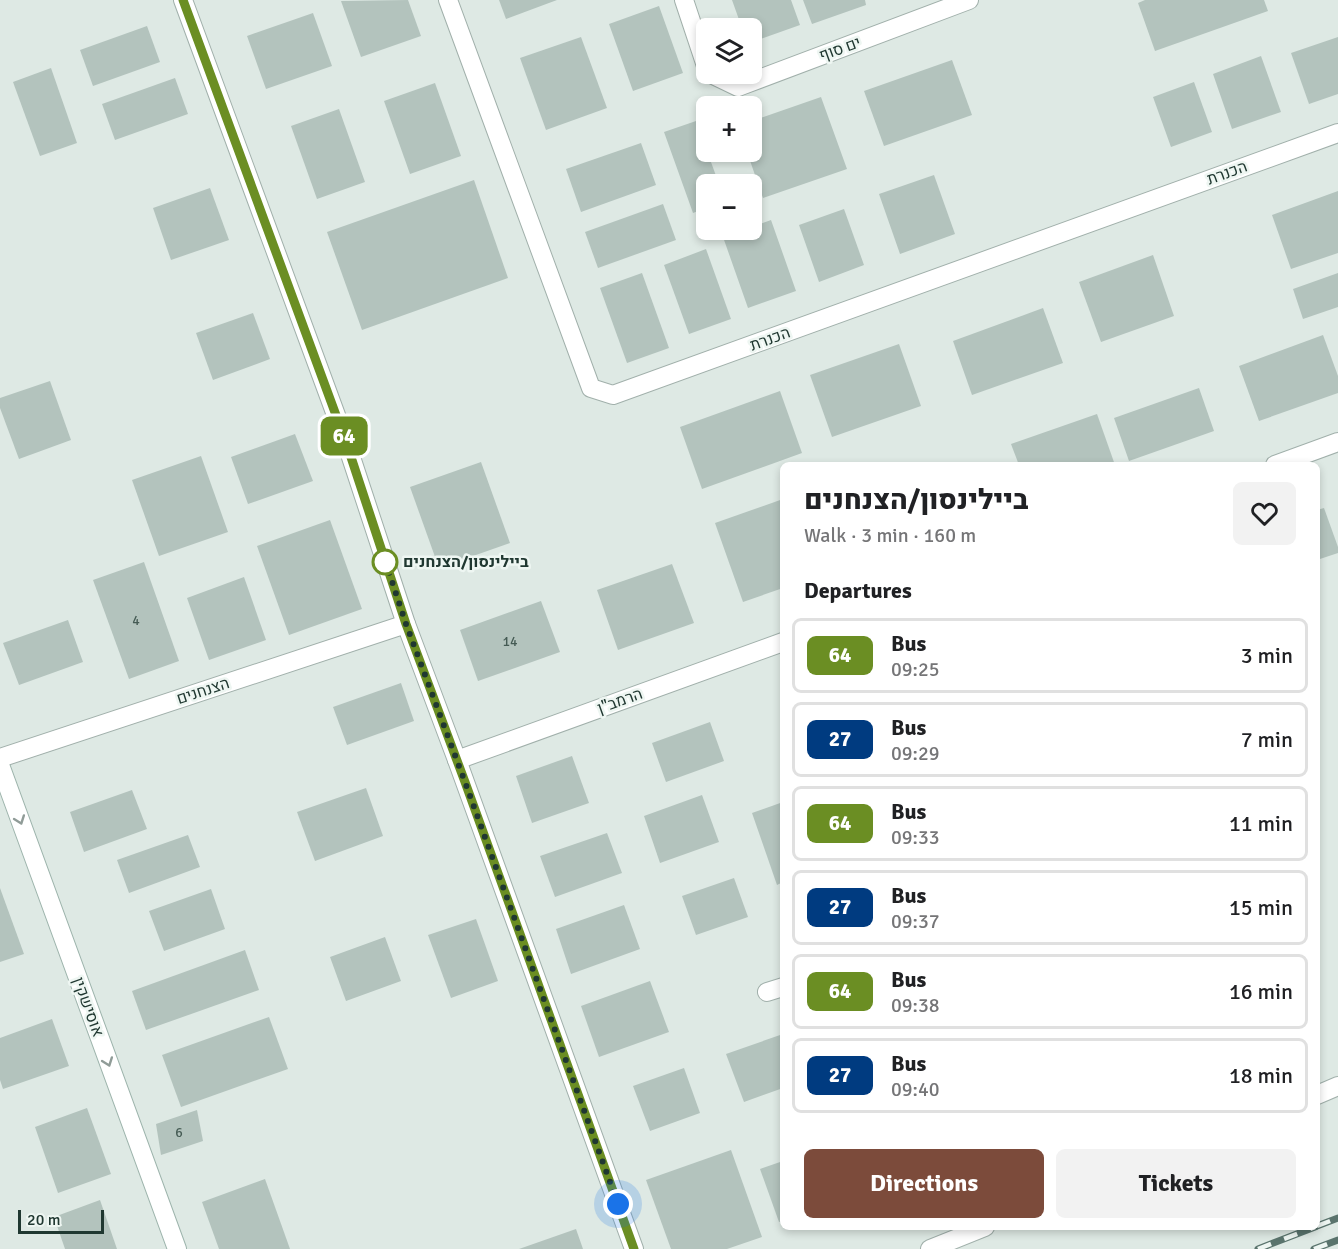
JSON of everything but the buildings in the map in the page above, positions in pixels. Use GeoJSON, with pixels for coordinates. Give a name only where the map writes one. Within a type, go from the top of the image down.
{"type":"FeatureCollection","features":[{"type":"Feature","properties":{"kind":"street","name":"הכנרת"},"geometry":{"type":"LineString","coordinates":[[448,0],[591,388],[613,395],[1338,133]]}},
{"type":"Feature","properties":{"kind":"street"},"geometry":{"type":"LineString","coordinates":[[684,0],[696,36]]}},
{"type":"Feature","properties":{"kind":"street","name":"ים סוף"},"geometry":{"type":"LineString","coordinates":[[762,78],[969,0]]}},
{"type":"Feature","properties":{"kind":"street"},"geometry":{"type":"LineString","coordinates":[[187,1],[347,445],[406,624],[634,1249]]}},
{"type":"Feature","properties":{"kind":"street","name":"ים סוף"},"geometry":{"type":"LineString","coordinates":[[732,84],[738,87],[746,84]]}},
{"type":"Feature","properties":{"kind":"street"},"geometry":{"type":"LineString","coordinates":[[1283,462],[1338,442]]}},
{"type":"Feature","properties":{"kind":"street","name":"הצנחנים"},"geometry":{"type":"LineString","coordinates":[[0,758],[406,624]]}},
{"type":"Feature","properties":{"kind":"street","name":"הרמב\"ן"},"geometry":{"type":"LineString","coordinates":[[457,760],[780,643]]}},
{"type":"Feature","properties":{"kind":"street","name":"אוסישקין"},"geometry":{"type":"LineString","coordinates":[[0,765],[177,1249]]}},
{"type":"Feature","properties":{"kind":"street"},"geometry":{"type":"LineString","coordinates":[[1320,1094],[1338,1086]]}},
{"type":"Feature","properties":{"kind":"street"},"geometry":{"type":"LineString","coordinates":[[930,1249],[978,1230]]}},
{"type":"Feature","properties":{"kind":"railway"},"geometry":{"type":"LineString","coordinates":[[1320,1225],[1338,1218]]}},
{"type":"Feature","properties":{"kind":"railway"},"geometry":{"type":"LineString","coordinates":[[1258,1249],[1307,1230]]}},
{"type":"Feature","properties":{"kind":"railway"},"geometry":{"type":"LineString","coordinates":[[1314,1249],[1338,1240]]}},
{"type":"Feature","properties":{"kind":"bus line","name":"64"},"geometry":{"type":"LineString","coordinates":[[183,0],[347,445],[406,624],[634,1249]]}},
{"type":"Feature","properties":{"kind":"place","name":"ביילינסון/הצנחנים"},"geometry":{"type":"Point","coordinates":[385,562]}},
{"type":"Feature","properties":{"kind":"route"},"geometry":{"type":"LineString","coordinates":[[385,562],[384,557],[406,624],[618,1204]]}}]}
